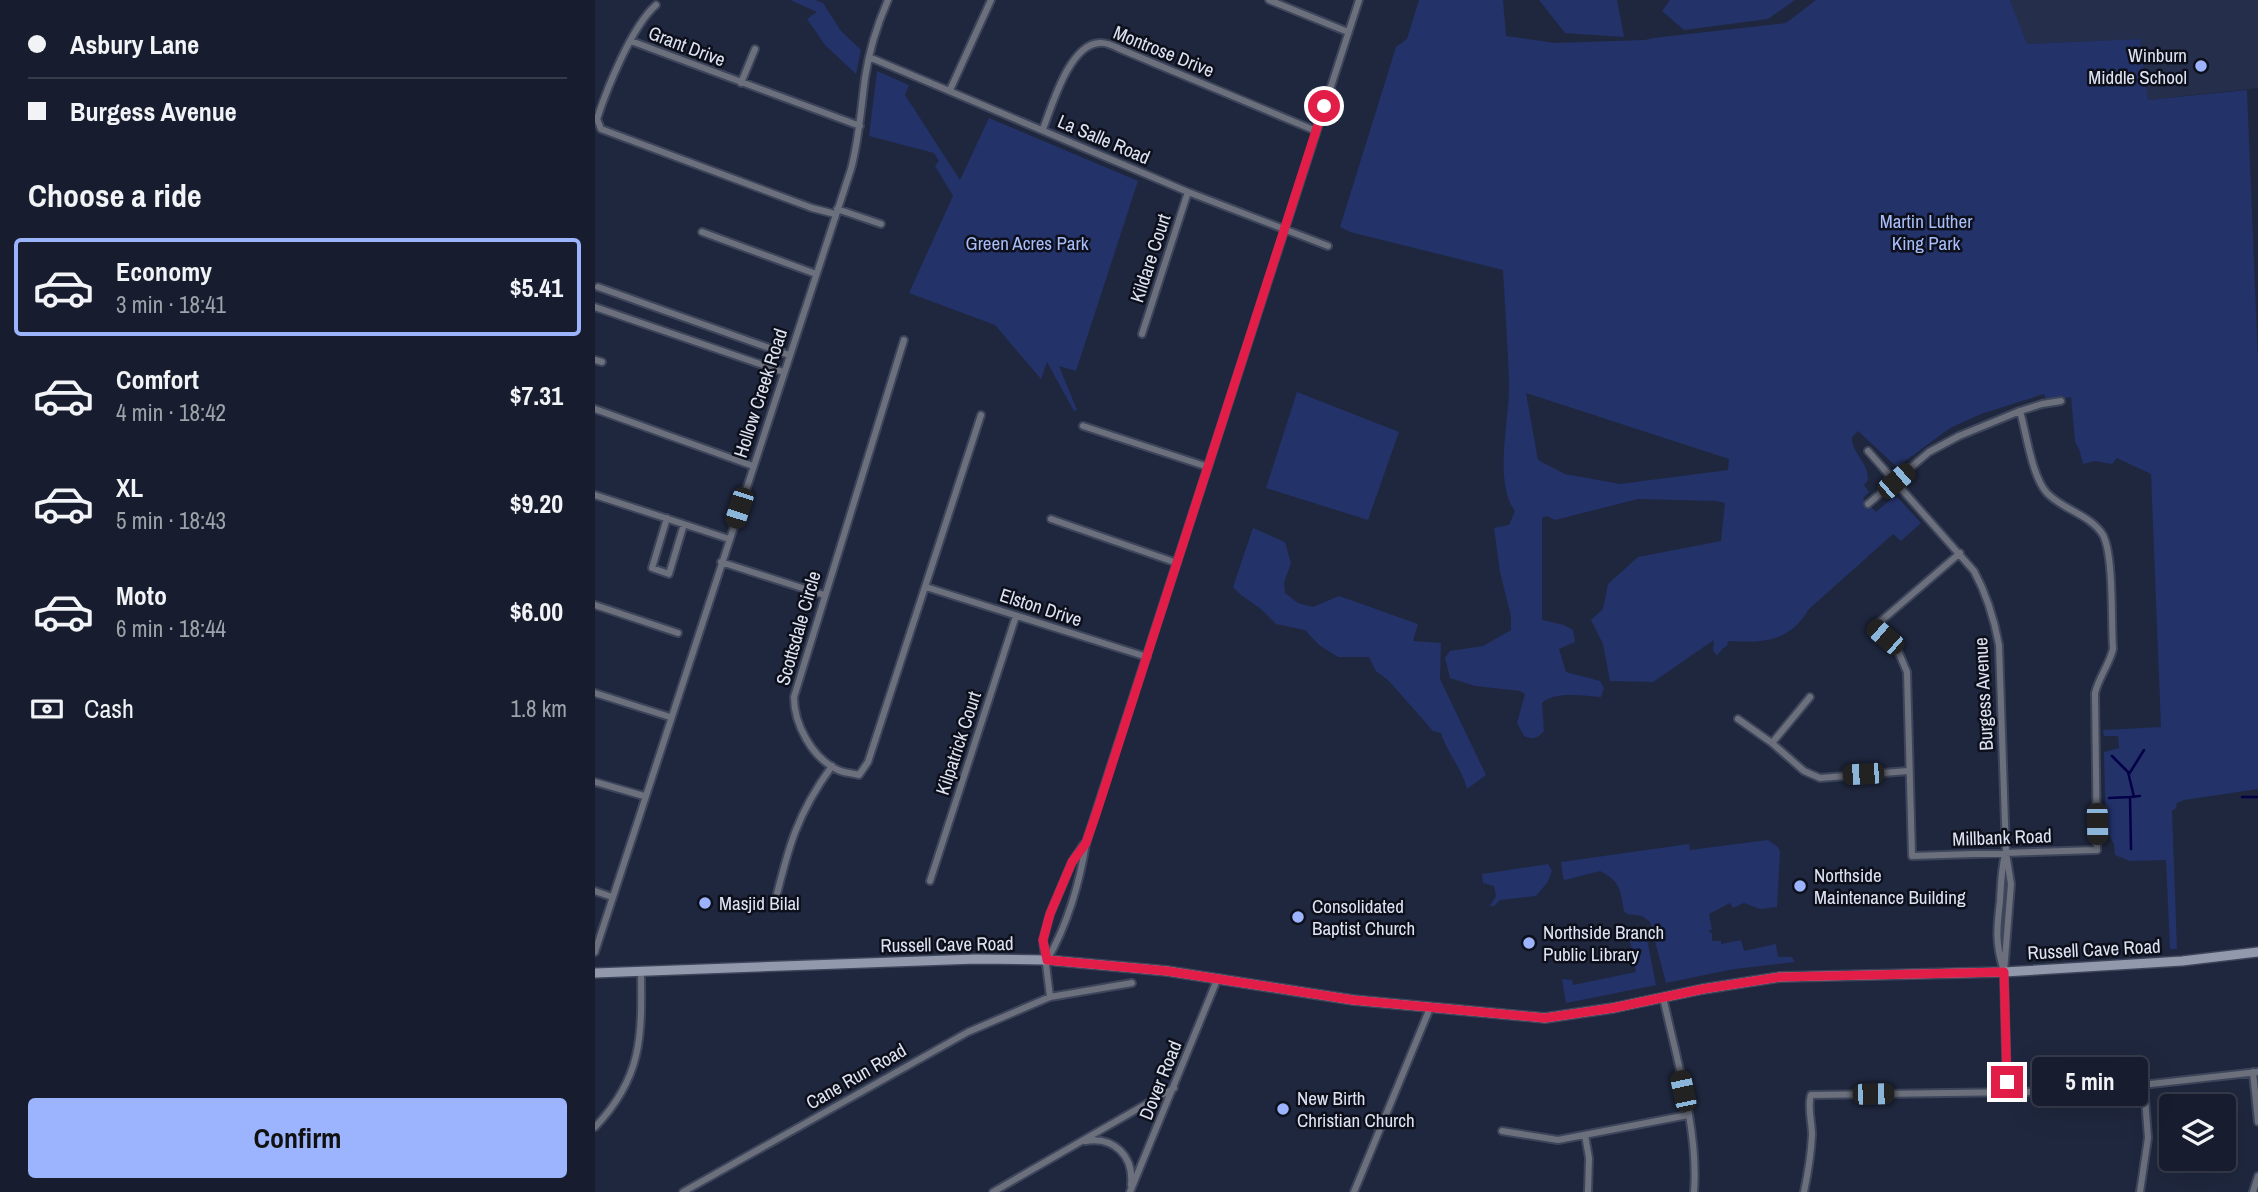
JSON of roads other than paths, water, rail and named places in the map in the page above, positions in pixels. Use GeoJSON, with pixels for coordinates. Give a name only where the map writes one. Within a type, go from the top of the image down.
{"type":"FeatureCollection","features":[{"type":"Feature","properties":{"kind":"main road","name":"Russell Cave Road"},"geometry":{"type":"LineString","coordinates":[[595,973],[976,959],[1047,960],[1145,968],[1330,998],[1545,1018],[1780,977],[2004,972],[2171,962],[2258,952]]}},
{"type":"Feature","properties":{"kind":"street","name":"Hollow Creek Road"},"geometry":{"type":"LineString","coordinates":[[595,952],[855,153],[869,57],[888,0]]}},
{"type":"Feature","properties":{"kind":"street"},"geometry":{"type":"LineString","coordinates":[[950,90],[991,0]]}},
{"type":"Feature","properties":{"kind":"street"},"geometry":{"type":"LineString","coordinates":[[1269,0],[1348,32]]}},
{"type":"Feature","properties":{"kind":"street"},"geometry":{"type":"LineString","coordinates":[[1047,960],[1058,941],[1083,865],[1086,843],[1359,0]]}},
{"type":"Feature","properties":{"kind":"street"},"geometry":{"type":"LineString","coordinates":[[631,41],[644,17],[656,5]]}},
{"type":"Feature","properties":{"kind":"street","name":"Grant Drive"},"geometry":{"type":"LineString","coordinates":[[836,212],[812,208],[601,129],[597,119],[631,41],[860,126]]}},
{"type":"Feature","properties":{"kind":"street","name":"Montrose Drive"},"geometry":{"type":"LineString","coordinates":[[1043,129],[1074,59],[1087,47],[1099,43],[1120,49],[1316,131]]}},
{"type":"Feature","properties":{"kind":"street"},"geometry":{"type":"LineString","coordinates":[[741,83],[755,49]]}},
{"type":"Feature","properties":{"kind":"street","name":"La Salle Road"},"geometry":{"type":"LineString","coordinates":[[869,57],[1188,192],[1328,246]]}},
{"type":"Feature","properties":{"kind":"street","name":"Kildare Court"},"geometry":{"type":"LineString","coordinates":[[1142,334],[1188,192]]}},
{"type":"Feature","properties":{"kind":"street"},"geometry":{"type":"LineString","coordinates":[[836,212],[881,223]]}},
{"type":"Feature","properties":{"kind":"street"},"geometry":{"type":"LineString","coordinates":[[702,232],[815,274]]}},
{"type":"Feature","properties":{"kind":"street"},"geometry":{"type":"LineString","coordinates":[[598,287],[789,355]]}},
{"type":"Feature","properties":{"kind":"street"},"geometry":{"type":"LineString","coordinates":[[595,307],[783,372]]}},
{"type":"Feature","properties":{"kind":"street","name":"Scottsdale Circle"},"geometry":{"type":"LineString","coordinates":[[832,766],[805,737],[794,706],[796,689],[904,340]]}},
{"type":"Feature","properties":{"kind":"street"},"geometry":{"type":"LineString","coordinates":[[1868,504],[1929,452],[1988,422],[2042,404],[2061,401]]}},
{"type":"Feature","properties":{"kind":"street"},"geometry":{"type":"LineString","coordinates":[[595,409],[753,466]]}},
{"type":"Feature","properties":{"kind":"street","name":"Millbank Road"},"geometry":{"type":"LineString","coordinates":[[1960,553],[1874,627],[1896,646],[1907,672],[1912,856],[2097,850],[2095,693],[2098,679],[2110,661],[2113,649],[2108,552],[2104,536],[2095,525],[2045,492],[2020,411]]}},
{"type":"Feature","properties":{"kind":"street"},"geometry":{"type":"LineString","coordinates":[[774,906],[785,860],[802,813],[832,766],[843,772],[859,775],[865,768],[981,415]]}},
{"type":"Feature","properties":{"kind":"street"},"geometry":{"type":"LineString","coordinates":[[1083,426],[1208,467]]}},
{"type":"Feature","properties":{"kind":"street","name":"Burgess Avenue"},"geometry":{"type":"LineString","coordinates":[[1868,452],[1974,571],[1987,595],[1994,618],[1999,645],[2006,853],[2011,884],[2004,972],[2007,1092]]}},
{"type":"Feature","properties":{"kind":"street"},"geometry":{"type":"LineString","coordinates":[[595,495],[729,539]]}},
{"type":"Feature","properties":{"kind":"street"},"geometry":{"type":"LineString","coordinates":[[667,518],[652,568],[669,574],[684,524]]}},
{"type":"Feature","properties":{"kind":"street"},"geometry":{"type":"LineString","coordinates":[[1051,519],[1177,562]]}},
{"type":"Feature","properties":{"kind":"street"},"geometry":{"type":"LineString","coordinates":[[722,562],[824,595]]}},
{"type":"Feature","properties":{"kind":"street","name":"Elston Drive"},"geometry":{"type":"LineString","coordinates":[[926,586],[1147,657]]}},
{"type":"Feature","properties":{"kind":"street"},"geometry":{"type":"LineString","coordinates":[[595,606],[678,633]]}},
{"type":"Feature","properties":{"kind":"street","name":"Kilpatrick Court"},"geometry":{"type":"LineString","coordinates":[[930,881],[1016,616]]}},
{"type":"Feature","properties":{"kind":"street"},"geometry":{"type":"LineString","coordinates":[[595,693],[670,717]]}},
{"type":"Feature","properties":{"kind":"street"},"geometry":{"type":"LineString","coordinates":[[1772,743],[1809,697]]}},
{"type":"Feature","properties":{"kind":"street"},"geometry":{"type":"LineString","coordinates":[[1738,719],[1772,743],[1804,771],[1820,778],[1908,771]]}},
{"type":"Feature","properties":{"kind":"street"},"geometry":{"type":"LineString","coordinates":[[595,782],[644,796]]}},
{"type":"Feature","properties":{"kind":"street"},"geometry":{"type":"LineString","coordinates":[[1050,997],[1043,940],[1050,914],[1072,862],[1086,843]]}},
{"type":"Feature","properties":{"kind":"street","name":"Burgess Avenue"},"geometry":{"type":"LineString","coordinates":[[2004,972],[1997,949],[1996,934],[2000,872],[2006,853]]}},
{"type":"Feature","properties":{"kind":"street"},"geometry":{"type":"LineString","coordinates":[[595,891],[612,897]]}},
{"type":"Feature","properties":{"kind":"street"},"geometry":{"type":"LineString","coordinates":[[595,1127],[628,1084],[636,1062],[641,1036],[641,973]]}},
{"type":"Feature","properties":{"kind":"street","name":"Dover Road"},"geometry":{"type":"LineString","coordinates":[[1130,1191],[1217,980]]}},
{"type":"Feature","properties":{"kind":"street","name":"Cane Run Road"},"geometry":{"type":"LineString","coordinates":[[683,1192],[942,1045],[1050,997],[1132,983]]}},
{"type":"Feature","properties":{"kind":"street"},"geometry":{"type":"LineString","coordinates":[[1663,997],[1688,1115],[1695,1164],[1694,1192]]}},
{"type":"Feature","properties":{"kind":"street"},"geometry":{"type":"LineString","coordinates":[[1354,1192],[1430,1008]]}},
{"type":"Feature","properties":{"kind":"street"},"geometry":{"type":"LineString","coordinates":[[1804,1192],[1811,1160],[1812,1126],[1808,1102],[1811,1095],[2088,1091],[2255,1072],[2258,1122]]}},
{"type":"Feature","properties":{"kind":"street"},"geometry":{"type":"LineString","coordinates":[[2140,1192],[2148,1138],[2144,1085]]}},
{"type":"Feature","properties":{"kind":"street"},"geometry":{"type":"LineString","coordinates":[[993,1192],[1174,1087]]}},
{"type":"Feature","properties":{"kind":"street"},"geometry":{"type":"LineString","coordinates":[[1502,1130],[1545,1140],[1557,1140],[1688,1115]]}},
{"type":"Feature","properties":{"kind":"street"},"geometry":{"type":"LineString","coordinates":[[1585,1135],[1590,1176],[1588,1192]]}},
{"type":"Feature","properties":{"kind":"street"},"geometry":{"type":"LineString","coordinates":[[1080,1142],[1108,1142],[1123,1152],[1130,1166],[1130,1191]]}},
{"type":"Feature","properties":{"kind":"street"},"geometry":{"type":"LineString","coordinates":[[2253,1192],[2258,1176]]}},
{"type":"Feature","properties":{"kind":"waterway"},"geometry":{"type":"LineString","coordinates":[[2129,774],[2144,750]]}},
{"type":"Feature","properties":{"kind":"waterway"},"geometry":{"type":"LineString","coordinates":[[2112,756],[2128,772],[2134,797]]}},
{"type":"Feature","properties":{"kind":"waterway"},"geometry":{"type":"LineString","coordinates":[[2131,849],[2130,797],[2140,796]]}},
{"type":"Feature","properties":{"kind":"waterway"},"geometry":{"type":"LineString","coordinates":[[2109,798],[2130,797]]}},
{"type":"Feature","properties":{"kind":"waterway"},"geometry":{"type":"LineString","coordinates":[[2242,797],[2258,797]]}},
{"type":"Feature","properties":{"kind":"place","name":"Winburn Middle School"},"geometry":{"type":"Point","coordinates":[2201,66]}},
{"type":"Feature","properties":{"kind":"place","name":"Northside Maintenance Building"},"geometry":{"type":"Point","coordinates":[1800,886]}},
{"type":"Feature","properties":{"kind":"place","name":"Masjid Bilal"},"geometry":{"type":"Point","coordinates":[705,903]}},
{"type":"Feature","properties":{"kind":"place","name":"Consolidated Baptist Church"},"geometry":{"type":"Point","coordinates":[1298,917]}},
{"type":"Feature","properties":{"kind":"place","name":"Northside Branch Public Library"},"geometry":{"type":"Point","coordinates":[1529,943]}},
{"type":"Feature","properties":{"kind":"place","name":"New Birth Christian Church"},"geometry":{"type":"Point","coordinates":[1283,1109]}},
{"type":"Feature","properties":{"kind":"park label","name":"Martin Luther King Park"},"geometry":{"type":"Point","coordinates":[1926,232]}},
{"type":"Feature","properties":{"kind":"park label","name":"Green Acres Park"},"geometry":{"type":"Point","coordinates":[1027,243]}}]}
